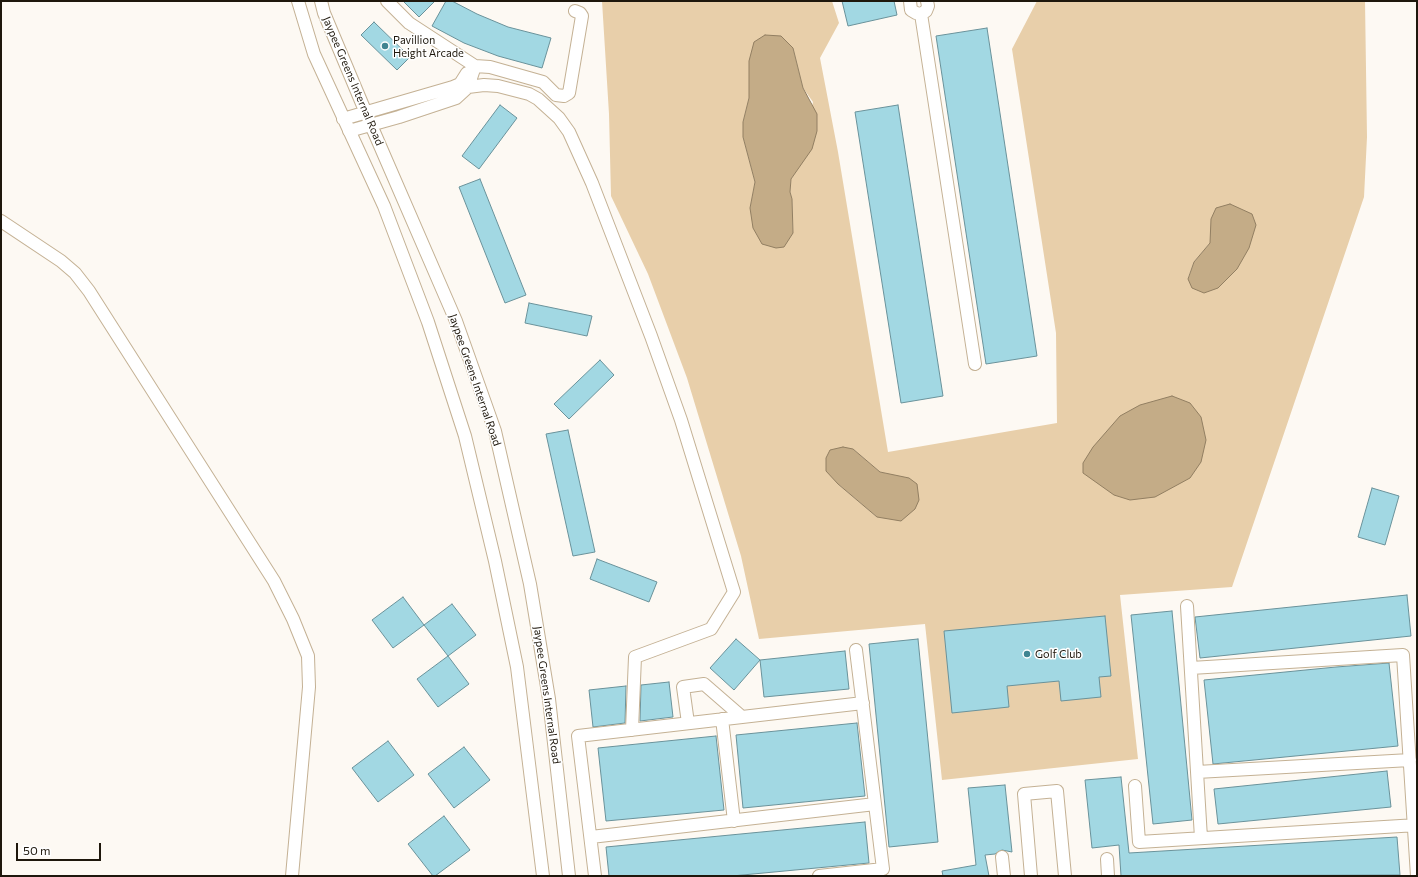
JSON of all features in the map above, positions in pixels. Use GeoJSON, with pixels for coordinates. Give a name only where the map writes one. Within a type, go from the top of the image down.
{"type":"FeatureCollection","features":[{"type":"Feature","properties":{"kind":"street","name":"Jaypee Greens Internal Road"},"geometry":{"type":"LineString","coordinates":[[298,1],[314,54],[384,206],[428,322],[465,436],[496,561],[517,667],[543,876]]}},
{"type":"Feature","properties":{"kind":"street","name":"Jaypee Greens Internal Road"},"geometry":{"type":"LineString","coordinates":[[321,1],[324,13],[371,125],[456,321],[495,431],[530,584],[550,699],[569,876]]}},
{"type":"Feature","properties":{"kind":"street"},"geometry":{"type":"LineString","coordinates":[[387,1],[409,23],[473,65],[490,67],[543,82],[556,95],[564,96],[569,93],[582,16],[580,13],[575,11]]}},
{"type":"Feature","properties":{"kind":"street"},"geometry":{"type":"LineString","coordinates":[[910,1],[912,10],[916,14],[921,14],[926,11],[928,6],[927,1]]}},
{"type":"Feature","properties":{"kind":"street"},"geometry":{"type":"LineString","coordinates":[[921,14],[975,364]]}},
{"type":"Feature","properties":{"kind":"street"},"geometry":{"type":"LineString","coordinates":[[343,119],[453,87],[460,84],[473,65]]}},
{"type":"Feature","properties":{"kind":"street"},"geometry":{"type":"LineString","coordinates":[[349,131],[399,117],[456,98],[468,87],[473,65]]}},
{"type":"Feature","properties":{"kind":"street"},"geometry":{"type":"LineString","coordinates":[[468,87],[484,85],[498,86],[529,94],[538,99],[559,118],[570,132],[592,183],[676,406],[734,592],[711,629],[635,657],[632,730]]}},
{"type":"Feature","properties":{"kind":"street"},"geometry":{"type":"LineString","coordinates":[[1,220],[61,261],[75,273],[90,291],[274,581],[293,619],[308,656],[309,687],[292,876]]}},
{"type":"Feature","properties":{"kind":"street"},"geometry":{"type":"LineString","coordinates":[[1187,606],[1201,838]]}},
{"type":"Feature","properties":{"kind":"street"},"geometry":{"type":"LineString","coordinates":[[819,876],[883,868],[856,650]]}},
{"type":"Feature","properties":{"kind":"street"},"geometry":{"type":"LineString","coordinates":[[1191,668],[1403,655],[1417,876]]}},
{"type":"Feature","properties":{"kind":"street"},"geometry":{"type":"LineString","coordinates":[[688,723],[683,686],[704,684],[742,717]]}},
{"type":"Feature","properties":{"kind":"street"},"geometry":{"type":"LineString","coordinates":[[595,876],[578,736],[863,703]]}},
{"type":"Feature","properties":{"kind":"street"},"geometry":{"type":"LineString","coordinates":[[722,719],[734,821]]}},
{"type":"Feature","properties":{"kind":"street"},"geometry":{"type":"LineString","coordinates":[[1197,772],[1410,760]]}},
{"type":"Feature","properties":{"kind":"street"},"geometry":{"type":"LineString","coordinates":[[1136,786],[1139,842],[1415,826]]}},
{"type":"Feature","properties":{"kind":"street"},"geometry":{"type":"LineString","coordinates":[[1031,876],[1024,794],[1057,791],[1065,876]]}},
{"type":"Feature","properties":{"kind":"street"},"geometry":{"type":"LineString","coordinates":[[591,838],[875,804]]}},
{"type":"Feature","properties":{"kind":"street"},"geometry":{"type":"LineString","coordinates":[[1002,857],[1004,876]]}},
{"type":"Feature","properties":{"kind":"street"},"geometry":{"type":"LineString","coordinates":[[1107,859],[1108,876]]}},
{"type":"Feature","properties":{"kind":"shaded area"},"geometry":{"type":"Polygon","coordinates":[[[602,1],[832,1],[839,23],[820,58],[838,152],[888,452],[1057,423],[1056,333],[1012,49],[1037,1],[1365,1],[1367,137],[1364,197],[1232,587],[1120,595],[1138,759],[942,780],[925,624],[759,639],[741,556],[687,378],[648,274],[611,196],[609,114],[602,1]],[[793,48],[749,61],[749,98],[743,122],[743,137],[755,182],[750,208],[793,233],[792,199],[790,192],[791,179],[798,168],[813,102],[803,88],[793,48]],[[1210,243],[1194,262],[1188,278],[1210,243]],[[853,449],[838,484],[877,517],[891,475],[880,472],[853,449]]]}},
{"type":"Feature","properties":{"kind":"shaded area"},"geometry":{"type":"Polygon","coordinates":[[[765,35],[781,36],[793,48],[803,88],[817,114],[817,131],[812,149],[791,179],[790,192],[792,199],[793,233],[784,247],[776,248],[762,244],[753,228],[750,208],[755,182],[743,137],[743,122],[749,98],[749,61],[754,42],[765,35]]]}},
{"type":"Feature","properties":{"kind":"shaded area"},"geometry":{"type":"Polygon","coordinates":[[[1230,204],[1252,214],[1256,225],[1249,248],[1237,269],[1218,288],[1204,293],[1192,288],[1188,279],[1194,262],[1210,243],[1211,219],[1216,208],[1230,204]]]}},
{"type":"Feature","properties":{"kind":"shaded area"},"geometry":{"type":"Polygon","coordinates":[[[1172,396],[1190,403],[1201,417],[1206,440],[1201,462],[1190,478],[1155,497],[1130,500],[1114,495],[1083,473],[1083,463],[1093,447],[1120,416],[1140,405],[1172,396]]]}},
{"type":"Feature","properties":{"kind":"shaded area"},"geometry":{"type":"Polygon","coordinates":[[[843,447],[853,449],[880,472],[909,478],[917,484],[919,500],[915,509],[901,521],[877,517],[838,484],[826,471],[826,458],[830,450],[843,447]]]}},
{"type":"Feature","properties":{"kind":"building"},"geometry":{"type":"Polygon","coordinates":[[[403,1],[435,1],[419,17],[403,1]]]}},
{"type":"Feature","properties":{"kind":"building"},"geometry":{"type":"Polygon","coordinates":[[[446,1],[452,1],[477,14],[508,27],[551,38],[542,68],[498,56],[464,43],[432,26],[446,1]]]}},
{"type":"Feature","properties":{"kind":"building"},"geometry":{"type":"Polygon","coordinates":[[[842,1],[894,1],[897,15],[848,26],[842,1]]]}},
{"type":"Feature","properties":{"kind":"building","name":"Pavillion Height Arcade"},"geometry":{"type":"Polygon","coordinates":[[[374,22],[410,57],[397,70],[361,35],[374,22]]]}},
{"type":"Feature","properties":{"kind":"building"},"geometry":{"type":"Polygon","coordinates":[[[987,28],[1037,356],[986,364],[936,36],[987,28]]]}},
{"type":"Feature","properties":{"kind":"building"},"geometry":{"type":"Polygon","coordinates":[[[500,105],[517,118],[479,169],[462,156],[500,105]]]}},
{"type":"Feature","properties":{"kind":"building"},"geometry":{"type":"Polygon","coordinates":[[[898,105],[943,396],[901,403],[855,112],[898,105]]]}},
{"type":"Feature","properties":{"kind":"building"},"geometry":{"type":"Polygon","coordinates":[[[480,179],[526,295],[505,303],[459,187],[480,179]]]}},
{"type":"Feature","properties":{"kind":"building"},"geometry":{"type":"Polygon","coordinates":[[[529,303],[592,316],[587,336],[525,323],[529,303]]]}},
{"type":"Feature","properties":{"kind":"building"},"geometry":{"type":"Polygon","coordinates":[[[600,360],[614,375],[569,419],[554,404],[600,360]]]}},
{"type":"Feature","properties":{"kind":"building"},"geometry":{"type":"Polygon","coordinates":[[[568,430],[595,552],[573,556],[546,434],[568,430]]]}},
{"type":"Feature","properties":{"kind":"building"},"geometry":{"type":"Polygon","coordinates":[[[1372,488],[1399,496],[1385,545],[1358,537],[1372,488]]]}},
{"type":"Feature","properties":{"kind":"building"},"geometry":{"type":"Polygon","coordinates":[[[597,559],[657,582],[649,602],[590,579],[597,559]]]}},
{"type":"Feature","properties":{"kind":"building"},"geometry":{"type":"Polygon","coordinates":[[[1407,595],[1411,636],[1200,658],[1195,617],[1407,595]]]}},
{"type":"Feature","properties":{"kind":"building"},"geometry":{"type":"Polygon","coordinates":[[[403,597],[424,625],[393,648],[372,620],[403,597]]]}},
{"type":"Feature","properties":{"kind":"building"},"geometry":{"type":"Polygon","coordinates":[[[452,604],[476,635],[448,656],[424,625],[452,604]]]}},
{"type":"Feature","properties":{"kind":"building"},"geometry":{"type":"Polygon","coordinates":[[[1172,611],[1192,820],[1153,824],[1131,615],[1172,611]]]}},
{"type":"Feature","properties":{"kind":"building","name":"Golf Club"},"geometry":{"type":"Polygon","coordinates":[[[1105,616],[1111,676],[1099,677],[1101,697],[1061,701],[1059,681],[1007,686],[1009,707],[952,713],[944,631],[1105,616]]]}},
{"type":"Feature","properties":{"kind":"building"},"geometry":{"type":"Polygon","coordinates":[[[736,639],[760,660],[734,690],[710,668],[736,639]]]}},
{"type":"Feature","properties":{"kind":"building"},"geometry":{"type":"Polygon","coordinates":[[[918,639],[938,842],[889,847],[869,644],[918,639]]]}},
{"type":"Feature","properties":{"kind":"building"},"geometry":{"type":"Polygon","coordinates":[[[845,651],[849,689],[764,697],[760,660],[845,651]]]}},
{"type":"Feature","properties":{"kind":"building"},"geometry":{"type":"Polygon","coordinates":[[[448,656],[469,684],[438,707],[417,679],[448,656]]]}},
{"type":"Feature","properties":{"kind":"building"},"geometry":{"type":"Polygon","coordinates":[[[1389,663],[1398,746],[1213,764],[1204,680],[1389,663]]]}},
{"type":"Feature","properties":{"kind":"building"},"geometry":{"type":"Polygon","coordinates":[[[669,682],[673,717],[640,721],[641,685],[669,682]]]}},
{"type":"Feature","properties":{"kind":"building"},"geometry":{"type":"Polygon","coordinates":[[[626,686],[625,723],[593,727],[589,690],[626,686]]]}},
{"type":"Feature","properties":{"kind":"building"},"geometry":{"type":"Polygon","coordinates":[[[857,723],[865,796],[743,808],[736,735],[857,723]]]}},
{"type":"Feature","properties":{"kind":"building"},"geometry":{"type":"Polygon","coordinates":[[[716,736],[724,810],[606,821],[598,748],[716,736]]]}},
{"type":"Feature","properties":{"kind":"building"},"geometry":{"type":"Polygon","coordinates":[[[388,741],[414,775],[378,802],[352,768],[388,741]]]}},
{"type":"Feature","properties":{"kind":"building"},"geometry":{"type":"Polygon","coordinates":[[[464,747],[490,780],[454,808],[428,774],[464,747]]]}},
{"type":"Feature","properties":{"kind":"building"},"geometry":{"type":"Polygon","coordinates":[[[1387,771],[1391,807],[1218,824],[1214,789],[1387,771]]]}},
{"type":"Feature","properties":{"kind":"building"},"geometry":{"type":"Polygon","coordinates":[[[1121,777],[1129,853],[1397,837],[1400,875],[1121,876],[1119,845],[1092,848],[1085,780],[1121,777]]]}},
{"type":"Feature","properties":{"kind":"building"},"geometry":{"type":"Polygon","coordinates":[[[1005,785],[1012,852],[1002,850],[995,854],[985,855],[989,876],[943,876],[942,871],[976,865],[968,788],[1005,785]]]}},
{"type":"Feature","properties":{"kind":"building"},"geometry":{"type":"Polygon","coordinates":[[[444,816],[470,850],[433,876],[408,844],[444,816]]]}},
{"type":"Feature","properties":{"kind":"building"},"geometry":{"type":"Polygon","coordinates":[[[865,822],[869,863],[732,876],[609,876],[606,847],[865,822]]]}},
{"type":"Feature","properties":{"kind":"place","name":"Pavillion Height Arcade"},"geometry":{"type":"Point","coordinates":[385,46]}},
{"type":"Feature","properties":{"kind":"place","name":"Golf Club"},"geometry":{"type":"Point","coordinates":[1027,654]}}]}
